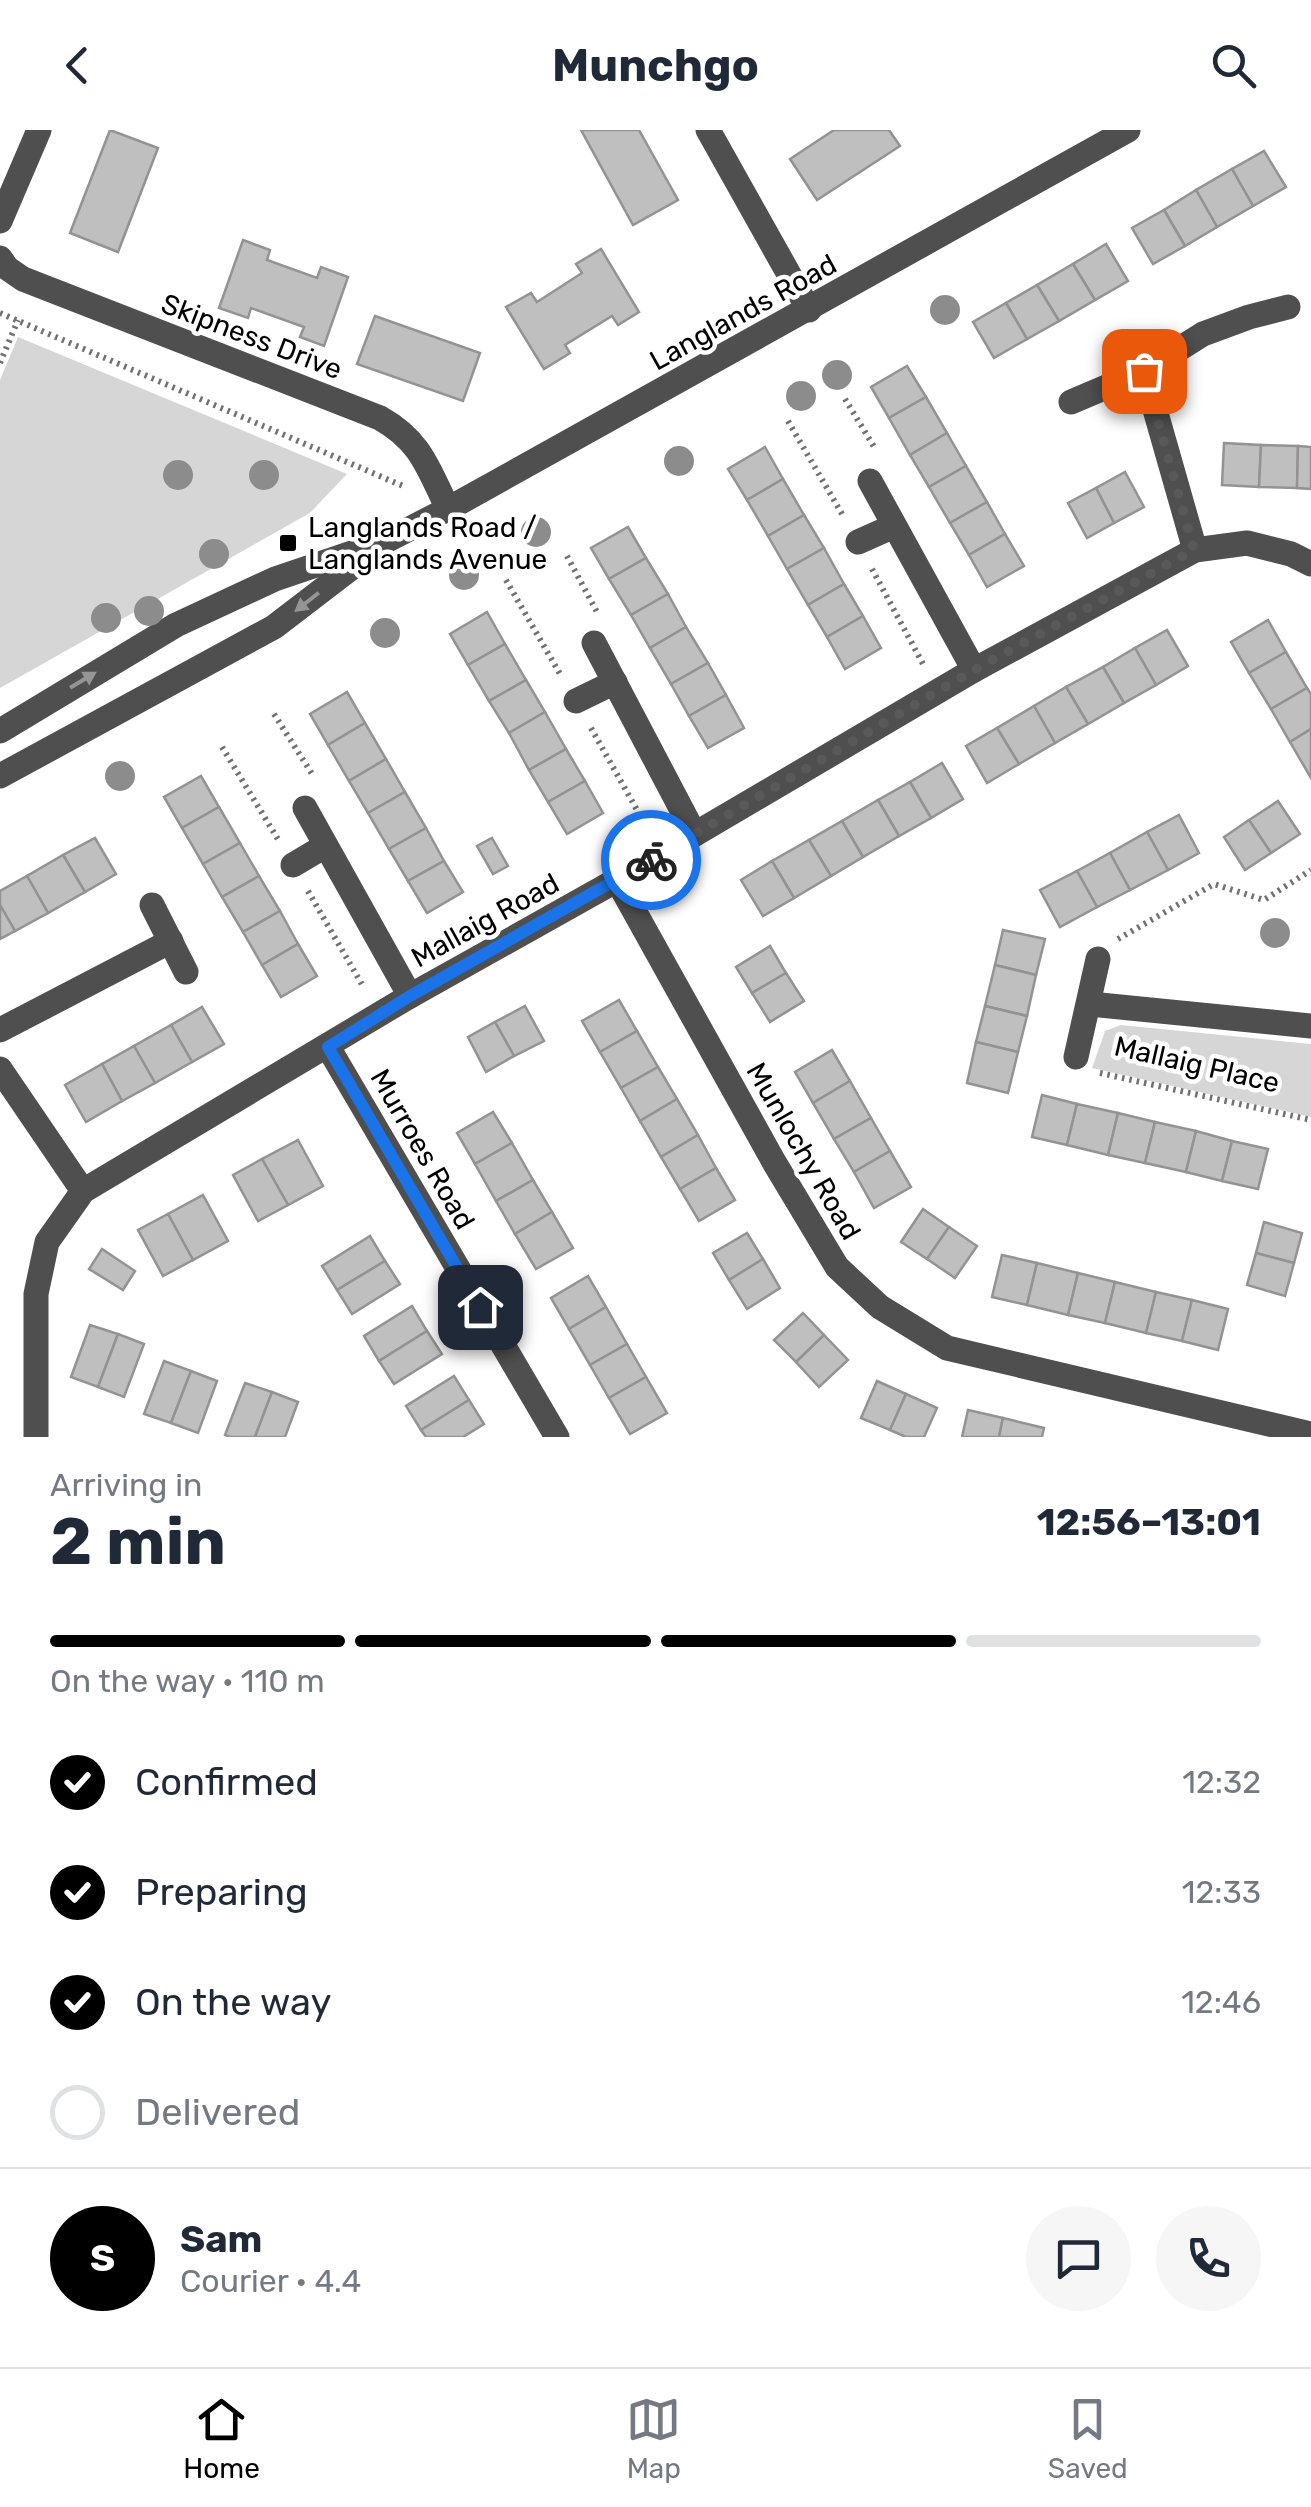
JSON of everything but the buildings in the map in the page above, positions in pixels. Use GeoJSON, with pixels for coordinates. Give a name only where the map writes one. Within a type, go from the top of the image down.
{"type":"FeatureCollection","features":[{"type":"Feature","properties":{"kind":"street"},"geometry":{"type":"LineString","coordinates":[[0,221],[39,130]]}},
{"type":"Feature","properties":{"kind":"street"},"geometry":{"type":"LineString","coordinates":[[708,130],[809,310]]}},
{"type":"Feature","properties":{"kind":"street","name":"Langlands Road"},"geometry":{"type":"LineString","coordinates":[[0,731],[176,625],[276,579],[384,542],[448,509],[1128,130]]}},
{"type":"Feature","properties":{"kind":"street","name":"Skipness Drive"},"geometry":{"type":"LineString","coordinates":[[0,258],[23,279],[392,424],[419,448],[448,509]]}},
{"type":"Feature","properties":{"kind":"street"},"geometry":{"type":"LineString","coordinates":[[1071,402],[1144,371],[1203,334],[1288,307]]}},
{"type":"Feature","properties":{"kind":"street"},"geometry":{"type":"LineString","coordinates":[[1144,371],[1194,550]]}},
{"type":"Feature","properties":{"kind":"street"},"geometry":{"type":"LineString","coordinates":[[870,481],[974,670]]}},
{"type":"Feature","properties":{"kind":"street"},"geometry":{"type":"LineString","coordinates":[[858,542],[894,526]]}},
{"type":"Feature","properties":{"kind":"street","name":"Langlands Road"},"geometry":{"type":"LineString","coordinates":[[0,776],[274,627],[384,542]]}},
{"type":"Feature","properties":{"kind":"street","name":"Mallaig Road"},"geometry":{"type":"LineString","coordinates":[[36,1437],[36,1294],[48,1242],[83,1191],[410,996],[617,880],[974,670],[1194,550],[1247,543],[1291,554],[1311,564]]}},
{"type":"Feature","properties":{"kind":"street"},"geometry":{"type":"LineString","coordinates":[[594,642],[694,833]]}},
{"type":"Feature","properties":{"kind":"street"},"geometry":{"type":"LineString","coordinates":[[576,701],[614,682]]}},
{"type":"Feature","properties":{"kind":"street"},"geometry":{"type":"LineString","coordinates":[[305,808],[410,996]]}},
{"type":"Feature","properties":{"kind":"street"},"geometry":{"type":"LineString","coordinates":[[293,864],[325,846]]}},
{"type":"Feature","properties":{"kind":"street","name":"Munlochy Road"},"geometry":{"type":"LineString","coordinates":[[617,880],[774,1162],[837,1266],[880,1307],[947,1348],[1311,1434]]}},
{"type":"Feature","properties":{"kind":"street"},"geometry":{"type":"LineString","coordinates":[[152,906],[186,972]]}},
{"type":"Feature","properties":{"kind":"street"},"geometry":{"type":"LineString","coordinates":[[0,1030],[171,941]]}},
{"type":"Feature","properties":{"kind":"street","name":"Mallaig Place"},"geometry":{"type":"LineString","coordinates":[[1076,1057],[1098,960]]}},
{"type":"Feature","properties":{"kind":"street","name":"Mallaig Place"},"geometry":{"type":"LineString","coordinates":[[1090,1004],[1311,1026]]}},
{"type":"Feature","properties":{"kind":"street","name":"Murroes Road"},"geometry":{"type":"LineString","coordinates":[[328,1047],[557,1437]]}},
{"type":"Feature","properties":{"kind":"street"},"geometry":{"type":"LineString","coordinates":[[0,1069],[83,1191]]}},
{"type":"Feature","properties":{"kind":"path"},"geometry":{"type":"LineString","coordinates":[[0,312],[376,473],[448,509]]}},
{"type":"Feature","properties":{"kind":"path"},"geometry":{"type":"LineString","coordinates":[[0,363],[18,320]]}},
{"type":"Feature","properties":{"kind":"path"},"geometry":{"type":"LineString","coordinates":[[845,399],[886,467],[870,481]]}},
{"type":"Feature","properties":{"kind":"path"},"geometry":{"type":"LineString","coordinates":[[567,556],[607,630],[594,642]]}},
{"type":"Feature","properties":{"kind":"path"},"geometry":{"type":"LineString","coordinates":[[274,714],[323,792],[305,808]]}},
{"type":"Feature","properties":{"kind":"path"},"geometry":{"type":"LineString","coordinates":[[1098,960],[1100,948],[1214,884],[1264,900],[1311,870]]}},
{"type":"Feature","properties":{"kind":"path","name":"Mallaig Place"},"geometry":{"type":"LineString","coordinates":[[1076,1057],[1074,1067],[1311,1120]]}},
{"type":"Feature","properties":{"kind":"shaded area"},"geometry":{"type":"Polygon","coordinates":[[[18,337],[347,474],[310,513],[0,688],[0,380],[18,337]]]}},
{"type":"Feature","properties":{"kind":"shaded area"},"geometry":{"type":"Polygon","coordinates":[[[1121,1025],[1311,1044],[1311,1117],[1092,1068],[1105,1031],[1121,1025]]]}},
{"type":"Feature","properties":{"kind":"way so far"},"geometry":{"type":"LineString","coordinates":[[651,860],[974,670],[1194,550],[1144,371]]}},
{"type":"Feature","properties":{"kind":"place","name":"Langlands Road / Langlands Avenue"},"geometry":{"type":"Point","coordinates":[288,543]}},
{"type":"Feature","properties":{"kind":"route"},"geometry":{"type":"LineString","coordinates":[[480,1307],[328,1047],[410,996],[651,860]]}}]}
